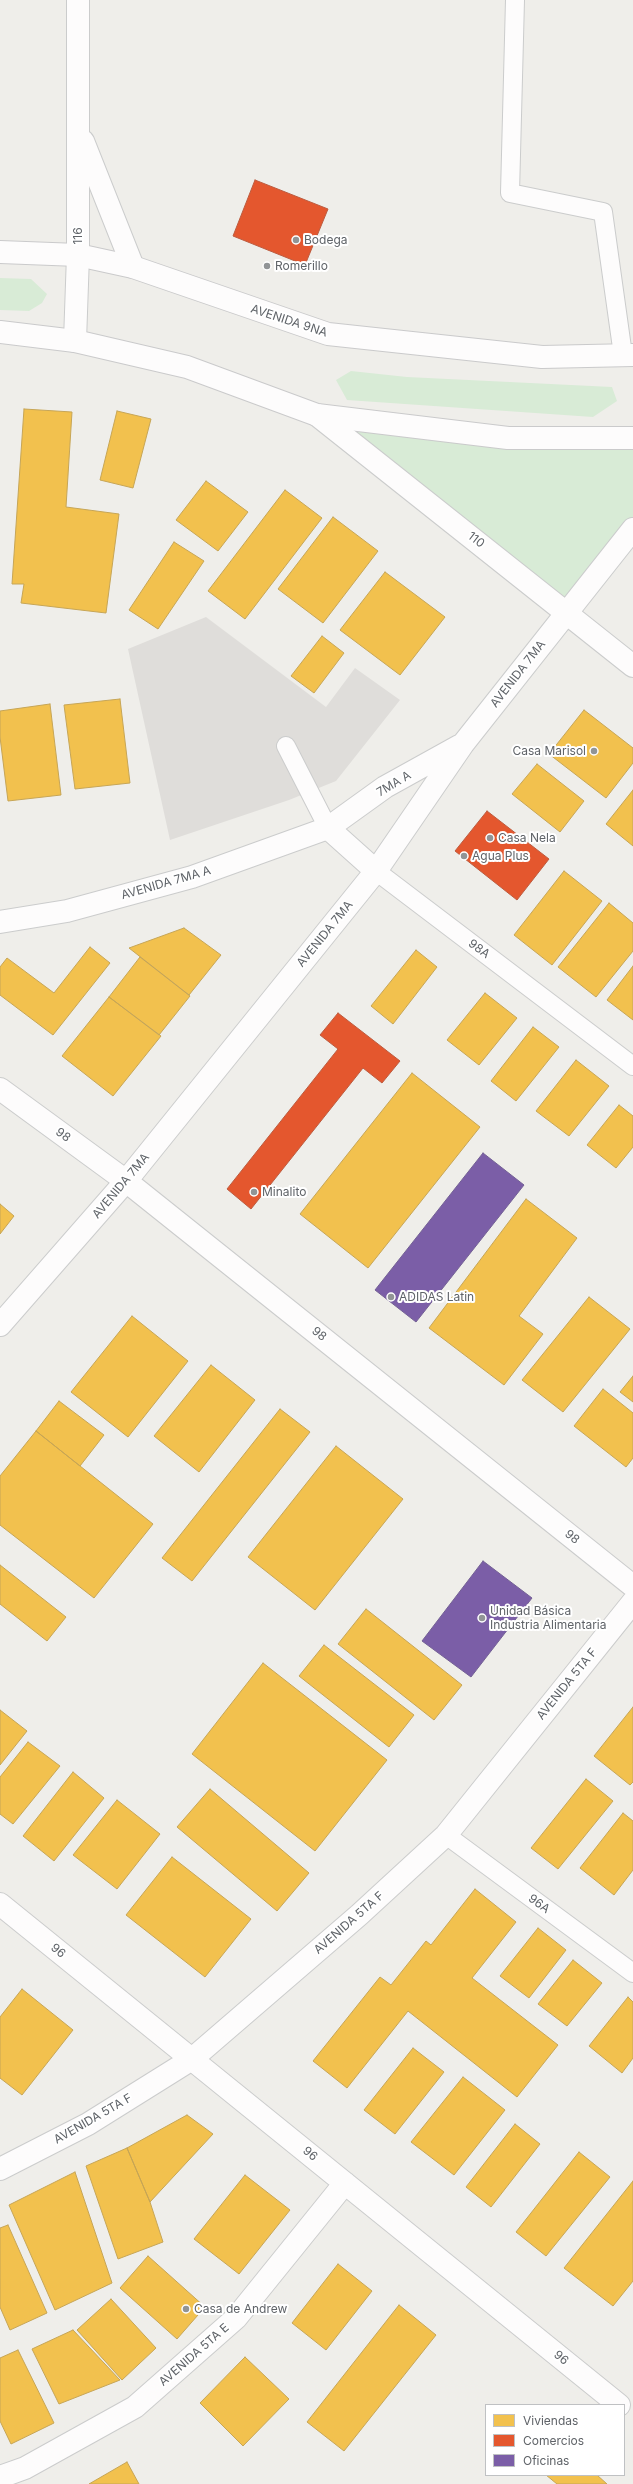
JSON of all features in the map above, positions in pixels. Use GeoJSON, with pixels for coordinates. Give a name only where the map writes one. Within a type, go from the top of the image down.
{"type":"FeatureCollection","features":[{"type":"Feature","properties":{"kind":"street","name":"116"},"geometry":{"type":"LineString","coordinates":[[75,341],[78,255],[78,0]]}},
{"type":"Feature","properties":{"kind":"street","name":"116"},"geometry":{"type":"LineString","coordinates":[[79,130],[133,267]]}},
{"type":"Feature","properties":{"kind":"street","name":"AVENIDA 9NA"},"geometry":{"type":"LineString","coordinates":[[0,252],[78,255],[133,267],[328,334],[542,357],[628,355]]}},
{"type":"Feature","properties":{"kind":"street"},"geometry":{"type":"LineString","coordinates":[[0,332],[75,341],[187,367],[317,415],[508,438],[633,438]]}},
{"type":"Feature","properties":{"kind":"street","name":"110"},"geometry":{"type":"LineString","coordinates":[[317,415],[566,611],[633,666]]}},
{"type":"Feature","properties":{"kind":"street","name":"AVENIDA 7MA"},"geometry":{"type":"LineString","coordinates":[[0,1325],[126,1181],[376,870],[464,744],[566,611],[633,529]]}},
{"type":"Feature","properties":{"kind":"street","name":"7MA A"},"geometry":{"type":"LineString","coordinates":[[328,828],[385,787],[464,744]]}},
{"type":"Feature","properties":{"kind":"street","name":"98A"},"geometry":{"type":"LineString","coordinates":[[328,828],[376,870]]}},
{"type":"Feature","properties":{"kind":"street","name":"AVENIDA 7MA A"},"geometry":{"type":"LineString","coordinates":[[0,922],[67,911],[192,876],[328,828]]}},
{"type":"Feature","properties":{"kind":"street","name":"98"},"geometry":{"type":"LineString","coordinates":[[0,1089],[126,1181],[633,1586]]}},
{"type":"Feature","properties":{"kind":"street","name":"AVENIDA 5TA F"},"geometry":{"type":"LineString","coordinates":[[0,2169],[88,2124],[192,2059],[359,1915],[446,1835],[633,1602]]}},
{"type":"Feature","properties":{"kind":"street","name":"96"},"geometry":{"type":"LineString","coordinates":[[0,1904],[618,2404]]}},
{"type":"Feature","properties":{"kind":"street","name":"AVENIDA 5TA E"},"geometry":{"type":"LineString","coordinates":[[0,2477],[25,2468],[135,2407],[236,2318],[345,2183]]}},
{"type":"Feature","properties":{"kind":"street"},"geometry":{"type":"LineString","coordinates":[[625,2410],[633,2416]]}},
{"type":"Feature","properties":{"kind":"lane"},"geometry":{"type":"LineString","coordinates":[[515,0],[510,193],[603,212],[628,355]]}},
{"type":"Feature","properties":{"kind":"lane"},"geometry":{"type":"LineString","coordinates":[[286,746],[328,828]]}},
{"type":"Feature","properties":{"kind":"lane","name":"98A"},"geometry":{"type":"LineString","coordinates":[[376,870],[633,1066]]}},
{"type":"Feature","properties":{"kind":"lane","name":"96A"},"geometry":{"type":"LineString","coordinates":[[446,1835],[633,1973]]}},
{"type":"Feature","properties":{"kind":"shaded area"},"geometry":{"type":"Polygon","coordinates":[[[206,617],[326,707],[355,668],[400,700],[336,781],[289,800],[170,840],[128,649],[206,617]]]}},
{"type":"Feature","properties":{"kind":"green space"},"geometry":{"type":"Polygon","coordinates":[[[0,278],[31,279],[47,294],[42,303],[29,311],[0,310],[0,278]]]}},
{"type":"Feature","properties":{"kind":"green space"},"geometry":{"type":"Polygon","coordinates":[[[351,371],[407,377],[612,387],[617,401],[593,417],[347,400],[336,380],[351,371]]]}},
{"type":"Feature","properties":{"kind":"green space"},"geometry":{"type":"Polygon","coordinates":[[[317,415],[633,438],[633,529],[566,611],[317,415]]]}},
{"type":"Feature","properties":{"kind":"building: Viviendas"},"geometry":{"type":"Polygon","coordinates":[[[24,409],[72,412],[66,507],[119,514],[106,613],[21,603],[24,584],[12,584],[24,409]]]}},
{"type":"Feature","properties":{"kind":"building: Viviendas"},"geometry":{"type":"Polygon","coordinates":[[[117,411],[151,419],[133,488],[100,480],[117,411]]]}},
{"type":"Feature","properties":{"kind":"building: Viviendas"},"geometry":{"type":"Polygon","coordinates":[[[206,481],[248,512],[218,551],[176,520],[206,481]]]}},
{"type":"Feature","properties":{"kind":"building: Viviendas"},"geometry":{"type":"Polygon","coordinates":[[[285,490],[322,518],[245,619],[208,591],[285,490]]]}},
{"type":"Feature","properties":{"kind":"building: Viviendas"},"geometry":{"type":"Polygon","coordinates":[[[333,517],[378,551],[323,623],[278,589],[333,517]]]}},
{"type":"Feature","properties":{"kind":"building: Viviendas"},"geometry":{"type":"Polygon","coordinates":[[[174,542],[204,561],[158,629],[129,610],[174,542]]]}},
{"type":"Feature","properties":{"kind":"building: Viviendas"},"geometry":{"type":"Polygon","coordinates":[[[385,572],[445,617],[400,675],[340,630],[385,572]]]}},
{"type":"Feature","properties":{"kind":"building: Viviendas"},"geometry":{"type":"Polygon","coordinates":[[[322,636],[344,653],[314,693],[291,676],[322,636]]]}},
{"type":"Feature","properties":{"kind":"building: Viviendas"},"geometry":{"type":"Polygon","coordinates":[[[120,699],[130,783],[75,789],[64,705],[120,699]]]}},
{"type":"Feature","properties":{"kind":"building: Viviendas"},"geometry":{"type":"Polygon","coordinates":[[[50,704],[61,795],[8,801],[0,737],[0,711],[50,704]]]}},
{"type":"Feature","properties":{"kind":"building: Viviendas"},"geometry":{"type":"Polygon","coordinates":[[[584,710],[633,748],[633,763],[606,798],[549,754],[584,710]]]}},
{"type":"Feature","properties":{"kind":"building: Viviendas"},"geometry":{"type":"Polygon","coordinates":[[[537,764],[584,801],[560,832],[512,794],[537,764]]]}},
{"type":"Feature","properties":{"kind":"building: Viviendas"},"geometry":{"type":"Polygon","coordinates":[[[633,790],[633,846],[606,824],[633,790]]]}},
{"type":"Feature","properties":{"kind":"building: Viviendas"},"geometry":{"type":"Polygon","coordinates":[[[564,871],[602,901],[552,965],[514,935],[564,871]]]}},
{"type":"Feature","properties":{"kind":"building: Viviendas"},"geometry":{"type":"Polygon","coordinates":[[[609,903],[633,923],[633,951],[596,997],[558,967],[609,903]]]}},
{"type":"Feature","properties":{"kind":"building: Viviendas"},"geometry":{"type":"Polygon","coordinates":[[[184,928],[221,955],[189,995],[129,948],[184,928]]]}},
{"type":"Feature","properties":{"kind":"building: Viviendas"},"geometry":{"type":"Polygon","coordinates":[[[90,947],[110,963],[53,1035],[0,995],[0,967],[7,958],[54,993],[90,947]]]}},
{"type":"Feature","properties":{"kind":"building: Viviendas"},"geometry":{"type":"Polygon","coordinates":[[[416,950],[437,967],[393,1024],[371,1006],[416,950]]]}},
{"type":"Feature","properties":{"kind":"building: Viviendas"},"geometry":{"type":"Polygon","coordinates":[[[140,957],[190,996],[159,1035],[109,997],[140,957]]]}},
{"type":"Feature","properties":{"kind":"building: Viviendas"},"geometry":{"type":"Polygon","coordinates":[[[633,966],[633,1020],[607,1000],[633,966]]]}},
{"type":"Feature","properties":{"kind":"building: Viviendas"},"geometry":{"type":"Polygon","coordinates":[[[485,993],[517,1018],[479,1065],[447,1040],[485,993]]]}},
{"type":"Feature","properties":{"kind":"building: Viviendas"},"geometry":{"type":"Polygon","coordinates":[[[109,997],[161,1036],[113,1096],[62,1056],[109,997]]]}},
{"type":"Feature","properties":{"kind":"building: Viviendas"},"geometry":{"type":"Polygon","coordinates":[[[533,1027],[559,1047],[516,1101],[491,1081],[533,1027]]]}},
{"type":"Feature","properties":{"kind":"building: Viviendas"},"geometry":{"type":"Polygon","coordinates":[[[576,1060],[609,1086],[569,1136],[536,1111],[576,1060]]]}},
{"type":"Feature","properties":{"kind":"building: Viviendas"},"geometry":{"type":"Polygon","coordinates":[[[412,1073],[480,1127],[368,1268],[300,1214],[412,1073]]]}},
{"type":"Feature","properties":{"kind":"building: Viviendas"},"geometry":{"type":"Polygon","coordinates":[[[619,1105],[633,1116],[633,1147],[616,1168],[587,1145],[619,1105]]]}},
{"type":"Feature","properties":{"kind":"building: Viviendas"},"geometry":{"type":"Polygon","coordinates":[[[526,1199],[577,1238],[519,1316],[543,1334],[504,1385],[429,1328],[526,1199]]]}},
{"type":"Feature","properties":{"kind":"building: Viviendas"},"geometry":{"type":"Polygon","coordinates":[[[0,1204],[14,1216],[0,1234],[0,1204]]]}},
{"type":"Feature","properties":{"kind":"building: Viviendas"},"geometry":{"type":"Polygon","coordinates":[[[589,1297],[630,1329],[563,1412],[522,1380],[589,1297]]]}},
{"type":"Feature","properties":{"kind":"building: Viviendas"},"geometry":{"type":"Polygon","coordinates":[[[132,1316],[188,1361],[128,1437],[71,1392],[132,1316]]]}},
{"type":"Feature","properties":{"kind":"building: Viviendas"},"geometry":{"type":"Polygon","coordinates":[[[211,1365],[255,1400],[199,1472],[154,1436],[211,1365]]]}},
{"type":"Feature","properties":{"kind":"building: Viviendas"},"geometry":{"type":"Polygon","coordinates":[[[633,1376],[633,1402],[620,1392],[633,1376]]]}},
{"type":"Feature","properties":{"kind":"building: Viviendas"},"geometry":{"type":"Polygon","coordinates":[[[603,1389],[633,1413],[633,1458],[626,1467],[574,1426],[603,1389]]]}},
{"type":"Feature","properties":{"kind":"building: Viviendas"},"geometry":{"type":"Polygon","coordinates":[[[59,1401],[104,1435],[80,1466],[36,1431],[59,1401]]]}},
{"type":"Feature","properties":{"kind":"building: Viviendas"},"geometry":{"type":"Polygon","coordinates":[[[280,1409],[310,1432],[192,1581],[162,1558],[280,1409]]]}},
{"type":"Feature","properties":{"kind":"building: Viviendas"},"geometry":{"type":"Polygon","coordinates":[[[36,1431],[153,1524],[94,1598],[0,1525],[0,1476],[36,1431]]]}},
{"type":"Feature","properties":{"kind":"building: Viviendas"},"geometry":{"type":"Polygon","coordinates":[[[336,1446],[403,1499],[315,1610],[248,1557],[336,1446]]]}},
{"type":"Feature","properties":{"kind":"building: Viviendas"},"geometry":{"type":"Polygon","coordinates":[[[0,1565],[66,1617],[47,1641],[0,1604],[0,1565]]]}},
{"type":"Feature","properties":{"kind":"building: Viviendas"},"geometry":{"type":"Polygon","coordinates":[[[366,1609],[462,1685],[434,1720],[338,1644],[366,1609]]]}},
{"type":"Feature","properties":{"kind":"building: Viviendas"},"geometry":{"type":"Polygon","coordinates":[[[324,1645],[414,1715],[389,1747],[299,1676],[324,1645]]]}},
{"type":"Feature","properties":{"kind":"building: Viviendas"},"geometry":{"type":"Polygon","coordinates":[[[263,1663],[387,1760],[315,1851],[192,1754],[263,1663]]]}},
{"type":"Feature","properties":{"kind":"building: Viviendas"},"geometry":{"type":"Polygon","coordinates":[[[633,1707],[633,1782],[630,1785],[594,1756],[633,1707]]]}},
{"type":"Feature","properties":{"kind":"building: Viviendas"},"geometry":{"type":"Polygon","coordinates":[[[0,1710],[27,1731],[0,1765],[0,1710]]]}},
{"type":"Feature","properties":{"kind":"building: Viviendas"},"geometry":{"type":"Polygon","coordinates":[[[28,1742],[60,1766],[13,1824],[0,1814],[0,1777],[28,1742]]]}},
{"type":"Feature","properties":{"kind":"building: Viviendas"},"geometry":{"type":"Polygon","coordinates":[[[73,1772],[104,1798],[54,1861],[23,1836],[73,1772]]]}},
{"type":"Feature","properties":{"kind":"building: Viviendas"},"geometry":{"type":"Polygon","coordinates":[[[586,1779],[613,1801],[558,1869],[531,1848],[586,1779]]]}},
{"type":"Feature","properties":{"kind":"building: Viviendas"},"geometry":{"type":"Polygon","coordinates":[[[210,1789],[309,1873],[277,1911],[177,1827],[210,1789]]]}},
{"type":"Feature","properties":{"kind":"building: Viviendas"},"geometry":{"type":"Polygon","coordinates":[[[117,1800],[160,1834],[117,1889],[73,1855],[117,1800]]]}},
{"type":"Feature","properties":{"kind":"building: Viviendas"},"geometry":{"type":"Polygon","coordinates":[[[623,1813],[633,1821],[633,1870],[614,1895],[580,1868],[623,1813]]]}},
{"type":"Feature","properties":{"kind":"building: Viviendas"},"geometry":{"type":"Polygon","coordinates":[[[172,1857],[251,1919],[205,1977],[126,1915],[172,1857]]]}},
{"type":"Feature","properties":{"kind":"building: Viviendas"},"geometry":{"type":"Polygon","coordinates":[[[475,1889],[516,1922],[472,1978],[558,2045],[517,2097],[408,2011],[347,2088],[313,2061],[380,1977],[391,1985],[426,1941],[431,1945],[475,1889]]]}},
{"type":"Feature","properties":{"kind":"building: Viviendas"},"geometry":{"type":"Polygon","coordinates":[[[538,1928],[566,1950],[529,1998],[500,1976],[538,1928]]]}},
{"type":"Feature","properties":{"kind":"building: Viviendas"},"geometry":{"type":"Polygon","coordinates":[[[573,1960],[602,1983],[567,2026],[538,2004],[573,1960]]]}},
{"type":"Feature","properties":{"kind":"building: Viviendas"},"geometry":{"type":"Polygon","coordinates":[[[22,1989],[73,2030],[22,2095],[0,2078],[0,2017],[22,1989]]]}},
{"type":"Feature","properties":{"kind":"building: Viviendas"},"geometry":{"type":"Polygon","coordinates":[[[628,1997],[633,2002],[633,2058],[622,2073],[589,2046],[628,1997]]]}},
{"type":"Feature","properties":{"kind":"building: Viviendas"},"geometry":{"type":"Polygon","coordinates":[[[413,2048],[444,2072],[395,2134],[364,2110],[413,2048]]]}},
{"type":"Feature","properties":{"kind":"building: Viviendas"},"geometry":{"type":"Polygon","coordinates":[[[463,2077],[505,2110],[454,2175],[411,2142],[463,2077]]]}},
{"type":"Feature","properties":{"kind":"building: Viviendas"},"geometry":{"type":"Polygon","coordinates":[[[187,2115],[213,2134],[150,2202],[127,2148],[187,2115]]]}},
{"type":"Feature","properties":{"kind":"building: Viviendas"},"geometry":{"type":"Polygon","coordinates":[[[515,2124],[540,2144],[491,2207],[466,2187],[515,2124]]]}},
{"type":"Feature","properties":{"kind":"building: Viviendas"},"geometry":{"type":"Polygon","coordinates":[[[127,2148],[150,2202],[163,2242],[118,2259],[86,2166],[127,2148]]]}},
{"type":"Feature","properties":{"kind":"building: Viviendas"},"geometry":{"type":"Polygon","coordinates":[[[579,2152],[610,2177],[546,2256],[516,2232],[579,2152]]]}},
{"type":"Feature","properties":{"kind":"building: Viviendas"},"geometry":{"type":"Polygon","coordinates":[[[75,2172],[112,2283],[55,2310],[9,2205],[75,2172]]]}},
{"type":"Feature","properties":{"kind":"building: Viviendas"},"geometry":{"type":"Polygon","coordinates":[[[245,2175],[290,2210],[239,2274],[194,2239],[245,2175]]]}},
{"type":"Feature","properties":{"kind":"building: Viviendas"},"geometry":{"type":"Polygon","coordinates":[[[633,2181],[633,2281],[613,2306],[564,2268],[633,2181]]]}},
{"type":"Feature","properties":{"kind":"building: Viviendas"},"geometry":{"type":"Polygon","coordinates":[[[8,2225],[47,2313],[10,2330],[0,2307],[0,2228],[8,2225]]]}},
{"type":"Feature","properties":{"kind":"building: Viviendas"},"geometry":{"type":"Polygon","coordinates":[[[148,2256],[205,2307],[177,2339],[120,2288],[148,2256]]]}},
{"type":"Feature","properties":{"kind":"building: Viviendas"},"geometry":{"type":"Polygon","coordinates":[[[338,2264],[372,2291],[326,2350],[292,2323],[338,2264]]]}},
{"type":"Feature","properties":{"kind":"building: Viviendas"},"geometry":{"type":"Polygon","coordinates":[[[111,2299],[156,2348],[122,2380],[77,2330],[111,2299]]]}},
{"type":"Feature","properties":{"kind":"building: Viviendas"},"geometry":{"type":"Polygon","coordinates":[[[399,2305],[436,2335],[344,2451],[307,2422],[399,2305]]]}},
{"type":"Feature","properties":{"kind":"building: Viviendas"},"geometry":{"type":"Polygon","coordinates":[[[73,2330],[120,2380],[59,2404],[32,2349],[73,2330]]]}},
{"type":"Feature","properties":{"kind":"building: Viviendas"},"geometry":{"type":"Polygon","coordinates":[[[18,2350],[54,2423],[11,2444],[0,2421],[0,2358],[18,2350]]]}},
{"type":"Feature","properties":{"kind":"building: Viviendas"},"geometry":{"type":"Polygon","coordinates":[[[245,2357],[289,2399],[243,2446],[200,2403],[245,2357]]]}},
{"type":"Feature","properties":{"kind":"building: Viviendas"},"geometry":{"type":"Polygon","coordinates":[[[127,2462],[139,2484],[89,2484],[127,2462]]]}},
{"type":"Feature","properties":{"kind":"building: Viviendas"},"geometry":{"type":"Polygon","coordinates":[[[547,2476],[598,2476],[607,2484],[557,2484],[547,2476]]]}},
{"type":"Feature","properties":{"kind":"building: Comercios"},"geometry":{"type":"Polygon","coordinates":[[[255,180],[328,209],[305,265],[233,236],[255,180]]]}},
{"type":"Feature","properties":{"kind":"building: Comercios"},"geometry":{"type":"Polygon","coordinates":[[[487,811],[549,859],[517,900],[455,851],[487,811]]]}},
{"type":"Feature","properties":{"kind":"building: Comercios"},"geometry":{"type":"Polygon","coordinates":[[[338,1013],[400,1061],[382,1083],[363,1068],[251,1209],[227,1189],[338,1049],[320,1035],[338,1013]]]}},
{"type":"Feature","properties":{"kind":"building: Oficinas"},"geometry":{"type":"Polygon","coordinates":[[[483,1153],[524,1185],[416,1322],[375,1290],[483,1153]]]}},
{"type":"Feature","properties":{"kind":"building: Oficinas"},"geometry":{"type":"Polygon","coordinates":[[[483,1561],[532,1598],[471,1677],[422,1641],[483,1561]]]}},
{"type":"Feature","properties":{"kind":"place","name":"Bodega"},"geometry":{"type":"Point","coordinates":[296,240]}},
{"type":"Feature","properties":{"kind":"place","name":"Romerillo"},"geometry":{"type":"Point","coordinates":[267,266]}},
{"type":"Feature","properties":{"kind":"place","name":"Casa Marisol"},"geometry":{"type":"Point","coordinates":[594,751]}},
{"type":"Feature","properties":{"kind":"place","name":"Casa Nela"},"geometry":{"type":"Point","coordinates":[490,838]}},
{"type":"Feature","properties":{"kind":"place","name":"Agua Plus"},"geometry":{"type":"Point","coordinates":[464,856]}},
{"type":"Feature","properties":{"kind":"place","name":"Minalito"},"geometry":{"type":"Point","coordinates":[254,1192]}},
{"type":"Feature","properties":{"kind":"place","name":"ADIDAS Latin"},"geometry":{"type":"Point","coordinates":[391,1297]}},
{"type":"Feature","properties":{"kind":"place","name":"Unidad Básica Industria Alimentaria"},"geometry":{"type":"Point","coordinates":[482,1618]}},
{"type":"Feature","properties":{"kind":"place","name":"Casa de Andrew"},"geometry":{"type":"Point","coordinates":[186,2309]}}]}
